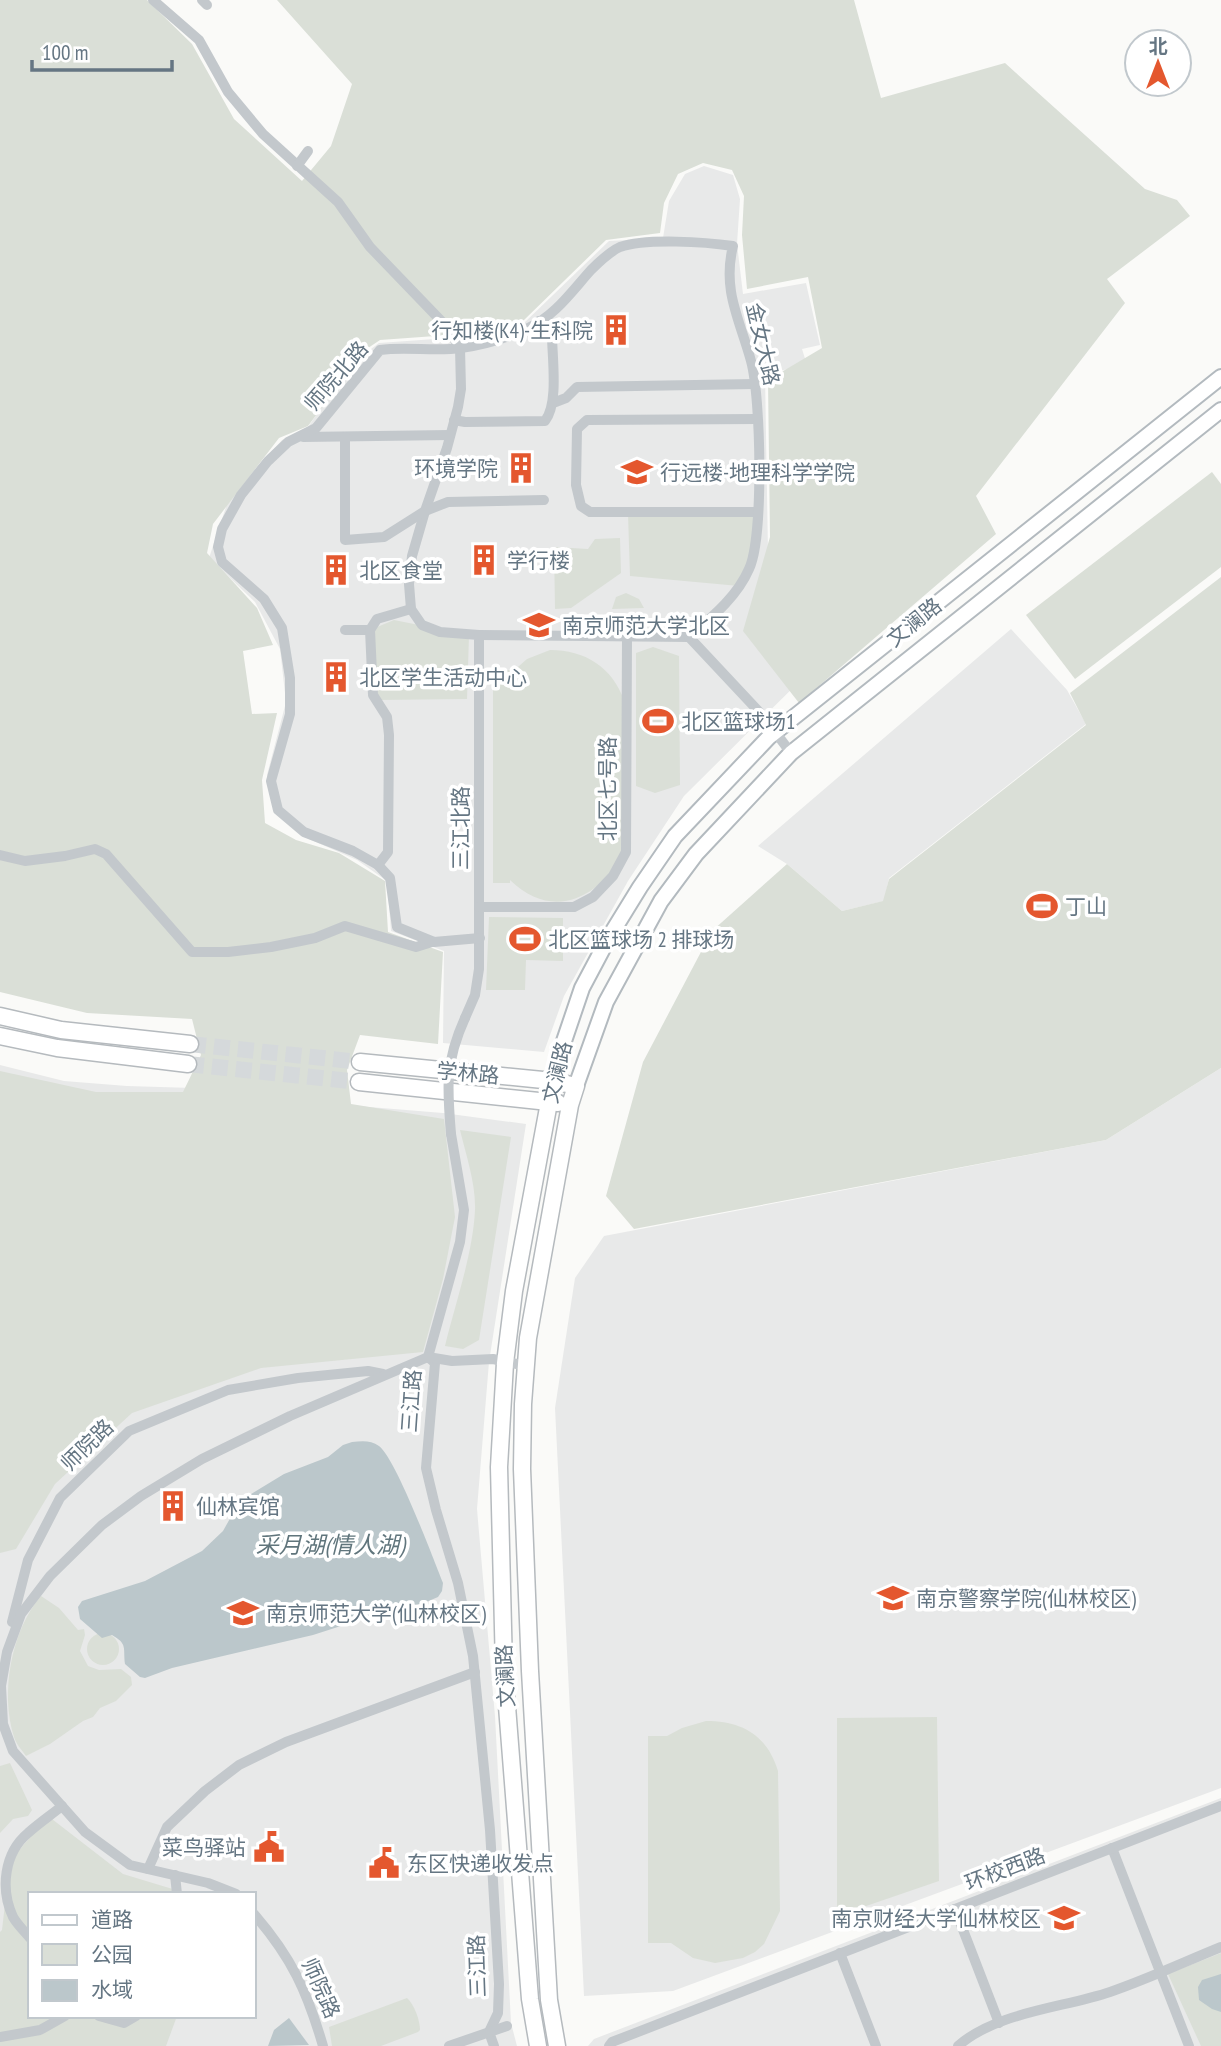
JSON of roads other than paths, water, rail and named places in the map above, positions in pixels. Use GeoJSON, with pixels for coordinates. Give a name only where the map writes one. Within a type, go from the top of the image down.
{"type":"FeatureCollection","features":[{"type":"Feature","properties":{"kind":"main road","name":"文澜路"},"geometry":{"type":"LineString","coordinates":[[538,2046],[530,1999],[504,1668],[499,1467],[505,1363],[514,1290],[553,1081],[582,988],[608,939],[675,836],[774,733],[1221,377]]}},
{"type":"Feature","properties":{"kind":"main road","name":"文澜路"},"geometry":{"type":"LineString","coordinates":[[558,2046],[550,2000],[530,1671],[522,1469],[526,1366],[528,1338],[570,1105],[607,1002],[661,901],[696,854],[792,753],[1221,410]]}},
{"type":"Feature","properties":{"kind":"main road"},"geometry":{"type":"LineString","coordinates":[[0,1016],[61,1030],[190,1044]]}},
{"type":"Feature","properties":{"kind":"main road"},"geometry":{"type":"LineString","coordinates":[[0,1036],[57,1048],[188,1064]]}},
{"type":"Feature","properties":{"kind":"main road","name":"学林路"},"geometry":{"type":"LineString","coordinates":[[360,1062],[553,1081],[576,1086]]}},
{"type":"Feature","properties":{"kind":"main road","name":"学林路"},"geometry":{"type":"LineString","coordinates":[[359,1082],[570,1105]]}},
{"type":"Feature","properties":{"kind":"street"},"geometry":{"type":"LineString","coordinates":[[153,0],[199,40],[228,92],[262,134],[338,202],[370,247],[447,327],[460,348],[461,389],[454,420],[412,556],[409,584],[411,609],[422,625],[440,632],[479,635],[689,637],[764,717],[792,753]]}},
{"type":"Feature","properties":{"kind":"street"},"geometry":{"type":"LineString","coordinates":[[297,166],[308,151]]}},
{"type":"Feature","properties":{"kind":"street","name":"师院北路"},"geometry":{"type":"LineString","coordinates":[[378,865],[341,845],[304,832],[278,810],[271,781],[290,714],[290,678],[282,628],[264,599],[222,562],[218,547],[222,529],[241,495],[268,461],[288,442],[317,428],[380,350],[401,347],[460,348],[498,340],[531,327],[559,306],[594,267],[620,247],[685,243],[733,246]]}},
{"type":"Feature","properties":{"kind":"street","name":"金女大路"},"geometry":{"type":"LineString","coordinates":[[689,637],[719,611],[749,570],[756,548],[757,419],[751,362],[733,306],[730,270],[733,246]]}},
{"type":"Feature","properties":{"kind":"street"},"geometry":{"type":"LineString","coordinates":[[454,420],[545,421],[553,403],[552,334],[539,321]]}},
{"type":"Feature","properties":{"kind":"street"},"geometry":{"type":"LineString","coordinates":[[553,403],[566,398],[577,387],[754,384]]}},
{"type":"Feature","properties":{"kind":"street"},"geometry":{"type":"LineString","coordinates":[[757,419],[587,421],[577,429],[576,474],[578,498],[581,506],[590,513],[757,512]]}},
{"type":"Feature","properties":{"kind":"street"},"geometry":{"type":"LineString","coordinates":[[296,438],[450,435]]}},
{"type":"Feature","properties":{"kind":"street"},"geometry":{"type":"LineString","coordinates":[[345,438],[345,540],[384,537],[425,511],[448,502],[544,500]]}},
{"type":"Feature","properties":{"kind":"street"},"geometry":{"type":"LineString","coordinates":[[411,609],[377,619],[370,631],[373,695],[387,717],[389,735],[388,852],[378,865],[390,878],[397,927],[434,942]]}},
{"type":"Feature","properties":{"kind":"street"},"geometry":{"type":"LineString","coordinates":[[345,630],[370,631]]}},
{"type":"Feature","properties":{"kind":"street","name":"三江北路"},"geometry":{"type":"LineString","coordinates":[[447,1071],[456,1038],[475,995],[480,938],[479,635]]}},
{"type":"Feature","properties":{"kind":"street","name":"北区七号路"},"geometry":{"type":"LineString","coordinates":[[479,907],[574,907],[593,897],[613,876],[626,852],[627,637]]}},
{"type":"Feature","properties":{"kind":"street"},"geometry":{"type":"LineString","coordinates":[[0,855],[25,860],[65,856],[95,849],[106,853],[192,952],[228,952],[271,947],[315,938],[345,926],[416,947],[434,942],[480,938]]}},
{"type":"Feature","properties":{"kind":"street","name":"三江路"},"geometry":{"type":"LineString","coordinates":[[447,1071],[452,1135],[464,1210],[460,1242],[428,1357],[435,1363],[426,1468],[458,1583],[475,1672],[490,1830],[499,1984],[498,2013],[489,2032]]}},
{"type":"Feature","properties":{"kind":"street","name":"师院路"},"geometry":{"type":"LineString","coordinates":[[4,1653],[20,1614],[50,1576],[102,1525],[141,1496],[202,1459],[383,1374],[428,1357],[452,1361],[493,1359],[526,1366]]}},
{"type":"Feature","properties":{"kind":"street","name":"师院路"},"geometry":{"type":"LineString","coordinates":[[231,1892],[208,1883],[130,1865],[85,1832],[13,1751],[3,1724],[1,1685],[4,1653],[28,1560],[60,1498],[129,1431],[228,1390],[310,1376],[368,1371],[383,1374]]}},
{"type":"Feature","properties":{"kind":"street"},"geometry":{"type":"LineString","coordinates":[[148,1869],[167,1827],[205,1791],[239,1765],[286,1742],[475,1672]]}},
{"type":"Feature","properties":{"kind":"street"},"geometry":{"type":"LineString","coordinates":[[0,1748],[13,1751]]}},
{"type":"Feature","properties":{"kind":"street"},"geometry":{"type":"LineString","coordinates":[[28,1936],[14,1919],[7,1903],[6,1869],[11,1852],[27,1833],[62,1805]]}},
{"type":"Feature","properties":{"kind":"street","name":"环校西路"},"geometry":{"type":"LineString","coordinates":[[609,2046],[611,2042],[1221,1806]]}},
{"type":"Feature","properties":{"kind":"street"},"geometry":{"type":"LineString","coordinates":[[1112,1848],[1188,2046]]}},
{"type":"Feature","properties":{"kind":"street"},"geometry":{"type":"LineString","coordinates":[[175,1875],[177,1892]]}},
{"type":"Feature","properties":{"kind":"street"},"geometry":{"type":"LineString","coordinates":[[955,1909],[999,2024]]}},
{"type":"Feature","properties":{"kind":"street","name":"师院路"},"geometry":{"type":"LineString","coordinates":[[256,1917],[297,1973],[312,2005],[323,2046]]}},
{"type":"Feature","properties":{"kind":"street"},"geometry":{"type":"LineString","coordinates":[[958,2046],[969,2037],[999,2024],[1110,1992],[1221,1947]]}},
{"type":"Feature","properties":{"kind":"street"},"geometry":{"type":"LineString","coordinates":[[840,1953],[876,2046]]}},
{"type":"Feature","properties":{"kind":"street"},"geometry":{"type":"LineString","coordinates":[[0,2037],[40,2029],[61,2018]]}},
{"type":"Feature","properties":{"kind":"street"},"geometry":{"type":"LineString","coordinates":[[106,2018],[124,2023],[133,2018]]}},
{"type":"Feature","properties":{"kind":"street"},"geometry":{"type":"LineString","coordinates":[[449,2046],[507,2026]]}},
{"type":"Feature","properties":{"kind":"street"},"geometry":{"type":"LineString","coordinates":[[489,2032],[494,2046]]}},
{"type":"Feature","properties":{"kind":"water","name":"采月湖(情人湖)"},"geometry":{"type":"Polygon","coordinates":[[[352,1442],[376,1444],[395,1469],[443,1583],[438,1597],[313,1635],[172,1668],[145,1678],[125,1664],[124,1647],[120,1641],[112,1635],[102,1638],[80,1619],[78,1607],[82,1601],[145,1581],[202,1551],[223,1531],[237,1506],[248,1496],[284,1474],[328,1457],[343,1445],[352,1442]]]}},
{"type":"Feature","properties":{"kind":"water"},"geometry":{"type":"Polygon","coordinates":[[[1221,1974],[1221,2012],[1199,2000],[1198,1987],[1202,1980],[1221,1974]]]}},
{"type":"Feature","properties":{"kind":"water"},"geometry":{"type":"Polygon","coordinates":[[[289,2018],[309,2045],[268,2046],[274,2030],[289,2018]]]}},
{"type":"Feature","properties":{"kind":"tunnel"},"geometry":{"type":"LineString","coordinates":[[190,1044],[360,1062]]}},
{"type":"Feature","properties":{"kind":"tunnel"},"geometry":{"type":"LineString","coordinates":[[188,1064],[359,1082]]}},
{"type":"Feature","properties":{"kind":"place","name":"行知楼(K4)-生科院"},"geometry":{"type":"Point","coordinates":[616,330]}},
{"type":"Feature","properties":{"kind":"place","name":"环境学院"},"geometry":{"type":"Point","coordinates":[521,468]}},
{"type":"Feature","properties":{"kind":"place","name":"行远楼-地理科学学院"},"geometry":{"type":"Point","coordinates":[637,472]}},
{"type":"Feature","properties":{"kind":"place","name":"学行楼"},"geometry":{"type":"Point","coordinates":[484,560]}},
{"type":"Feature","properties":{"kind":"place","name":"北区食堂"},"geometry":{"type":"Point","coordinates":[336,570]}},
{"type":"Feature","properties":{"kind":"place","name":"南京师范大学北区"},"geometry":{"type":"Point","coordinates":[539,625]}},
{"type":"Feature","properties":{"kind":"place","name":"北区学生活动中心"},"geometry":{"type":"Point","coordinates":[336,677]}},
{"type":"Feature","properties":{"kind":"place","name":"北区篮球场1"},"geometry":{"type":"Point","coordinates":[658,721]}},
{"type":"Feature","properties":{"kind":"place","name":"丁山"},"geometry":{"type":"Point","coordinates":[1042,906]}},
{"type":"Feature","properties":{"kind":"place","name":"北区篮球场 2 排球场"},"geometry":{"type":"Point","coordinates":[525,939]}},
{"type":"Feature","properties":{"kind":"place","name":"仙林宾馆"},"geometry":{"type":"Point","coordinates":[173,1506]}},
{"type":"Feature","properties":{"kind":"place","name":"南京警察学院(仙林校区)"},"geometry":{"type":"Point","coordinates":[893,1598]}},
{"type":"Feature","properties":{"kind":"place","name":"南京师范大学(仙林校区)"},"geometry":{"type":"Point","coordinates":[243,1613]}},
{"type":"Feature","properties":{"kind":"place","name":"菜鸟驿站"},"geometry":{"type":"Point","coordinates":[269,1847]}},
{"type":"Feature","properties":{"kind":"place","name":"东区快递收发点"},"geometry":{"type":"Point","coordinates":[384,1863]}},
{"type":"Feature","properties":{"kind":"place","name":"南京财经大学仙林校区"},"geometry":{"type":"Point","coordinates":[1064,1918]}}]}
